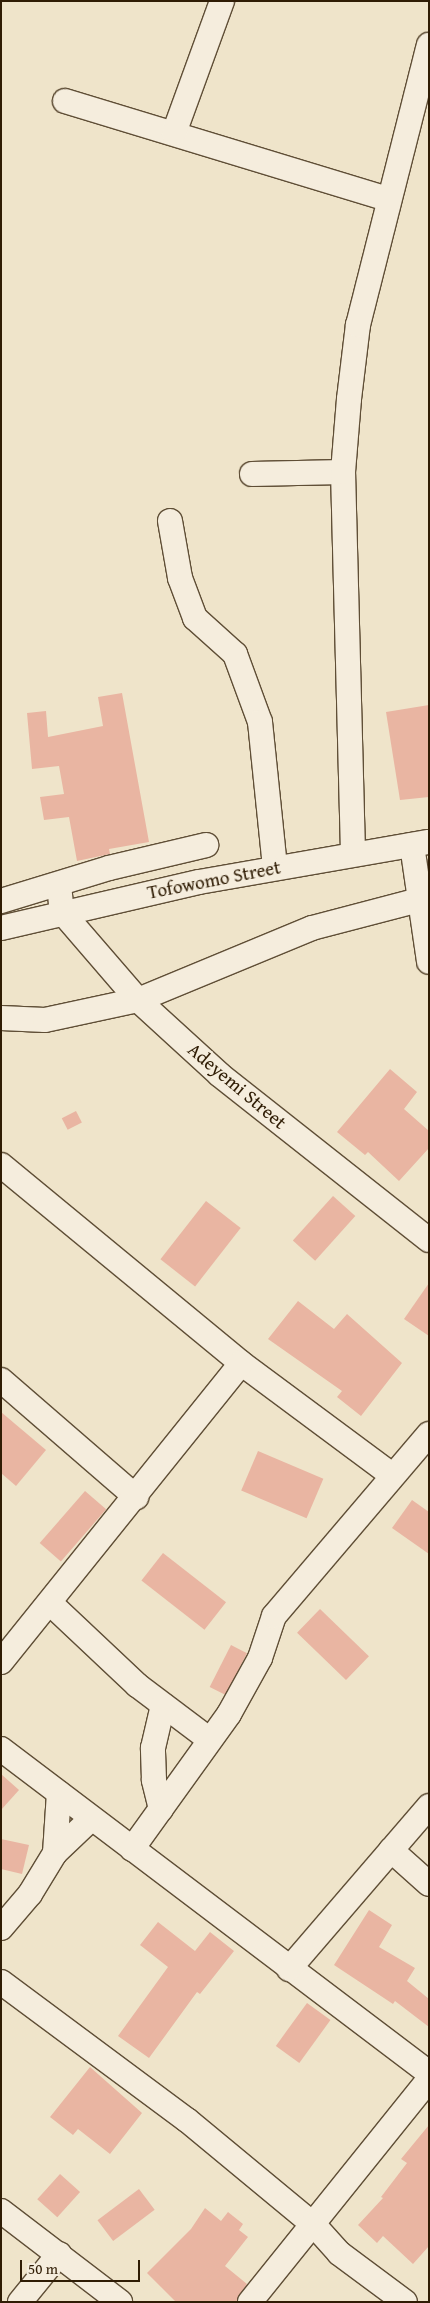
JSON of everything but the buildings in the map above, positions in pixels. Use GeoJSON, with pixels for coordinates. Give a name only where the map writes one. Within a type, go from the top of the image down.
{"type":"FeatureCollection","features":[{"type":"Feature","properties":{"kind":"street"},"geometry":{"type":"LineString","coordinates":[[174,133],[222,1]]}},
{"type":"Feature","properties":{"kind":"street"},"geometry":{"type":"LineString","coordinates":[[353,853],[343,472],[358,325],[388,199],[429,45]]}},
{"type":"Feature","properties":{"kind":"street"},"geometry":{"type":"LineString","coordinates":[[65,101],[388,199]]}},
{"type":"Feature","properties":{"kind":"street"},"geometry":{"type":"LineString","coordinates":[[252,474],[343,472]]}},
{"type":"Feature","properties":{"kind":"street"},"geometry":{"type":"LineString","coordinates":[[170,521],[180,578],[195,618],[235,654],[260,722],[275,867]]}},
{"type":"Feature","properties":{"kind":"street"},"geometry":{"type":"LineString","coordinates":[[420,843],[419,900],[429,962]]}},
{"type":"Feature","properties":{"kind":"street","name":"Tofowomo Street"},"geometry":{"type":"LineString","coordinates":[[1,928],[62,912],[275,867],[420,843]]}},
{"type":"Feature","properties":{"kind":"street"},"geometry":{"type":"LineString","coordinates":[[1,901],[59,885],[108,868],[206,845]]}},
{"type":"Feature","properties":{"kind":"street"},"geometry":{"type":"LineString","coordinates":[[59,885],[62,912]]}},
{"type":"Feature","properties":{"kind":"street"},"geometry":{"type":"LineString","coordinates":[[1,1018],[45,1020],[138,1000],[312,928],[360,913],[419,900]]}},
{"type":"Feature","properties":{"kind":"street","name":"Adeyemi Street"},"geometry":{"type":"LineString","coordinates":[[62,912],[138,1000],[220,1075],[429,1240]]}},
{"type":"Feature","properties":{"kind":"street"},"geometry":{"type":"LineString","coordinates":[[1,1165],[241,1363],[392,1475]]}},
{"type":"Feature","properties":{"kind":"street"},"geometry":{"type":"LineString","coordinates":[[1,1662],[136,1497],[241,1363]]}},
{"type":"Feature","properties":{"kind":"street"},"geometry":{"type":"LineString","coordinates":[[1,1380],[136,1497]]}},
{"type":"Feature","properties":{"kind":"street"},"geometry":{"type":"LineString","coordinates":[[132,1849],[229,1714],[260,1658],[274,1616],[392,1475],[429,1434]]}},
{"type":"Feature","properties":{"kind":"street"},"geometry":{"type":"LineString","coordinates":[[50,1603],[163,1705],[210,1740]]}},
{"type":"Feature","properties":{"kind":"street"},"geometry":{"type":"LineString","coordinates":[[161,1809],[154,1780],[153,1748],[163,1705]]}},
{"type":"Feature","properties":{"kind":"street"},"geometry":{"type":"LineString","coordinates":[[1,1749],[429,2073]]}},
{"type":"Feature","properties":{"kind":"street"},"geometry":{"type":"LineString","coordinates":[[55,1854],[59,1792]]}},
{"type":"Feature","properties":{"kind":"street"},"geometry":{"type":"LineString","coordinates":[[289,1968],[429,1806]]}},
{"type":"Feature","properties":{"kind":"street"},"geometry":{"type":"LineString","coordinates":[[1,1928],[30,1894],[55,1854],[91,1819]]}},
{"type":"Feature","properties":{"kind":"street"},"geometry":{"type":"LineString","coordinates":[[391,1850],[429,1884]]}},
{"type":"Feature","properties":{"kind":"street"},"geometry":{"type":"LineString","coordinates":[[1,1982],[187,2120],[314,2225],[339,2253],[405,2302]]}},
{"type":"Feature","properties":{"kind":"street"},"geometry":{"type":"LineString","coordinates":[[250,2302],[314,2225],[429,2078]]}},
{"type":"Feature","properties":{"kind":"street"},"geometry":{"type":"LineString","coordinates":[[1,2211],[120,2302]]}},
{"type":"Feature","properties":{"kind":"street"},"geometry":{"type":"LineString","coordinates":[[20,2302],[59,2254]]}}]}
